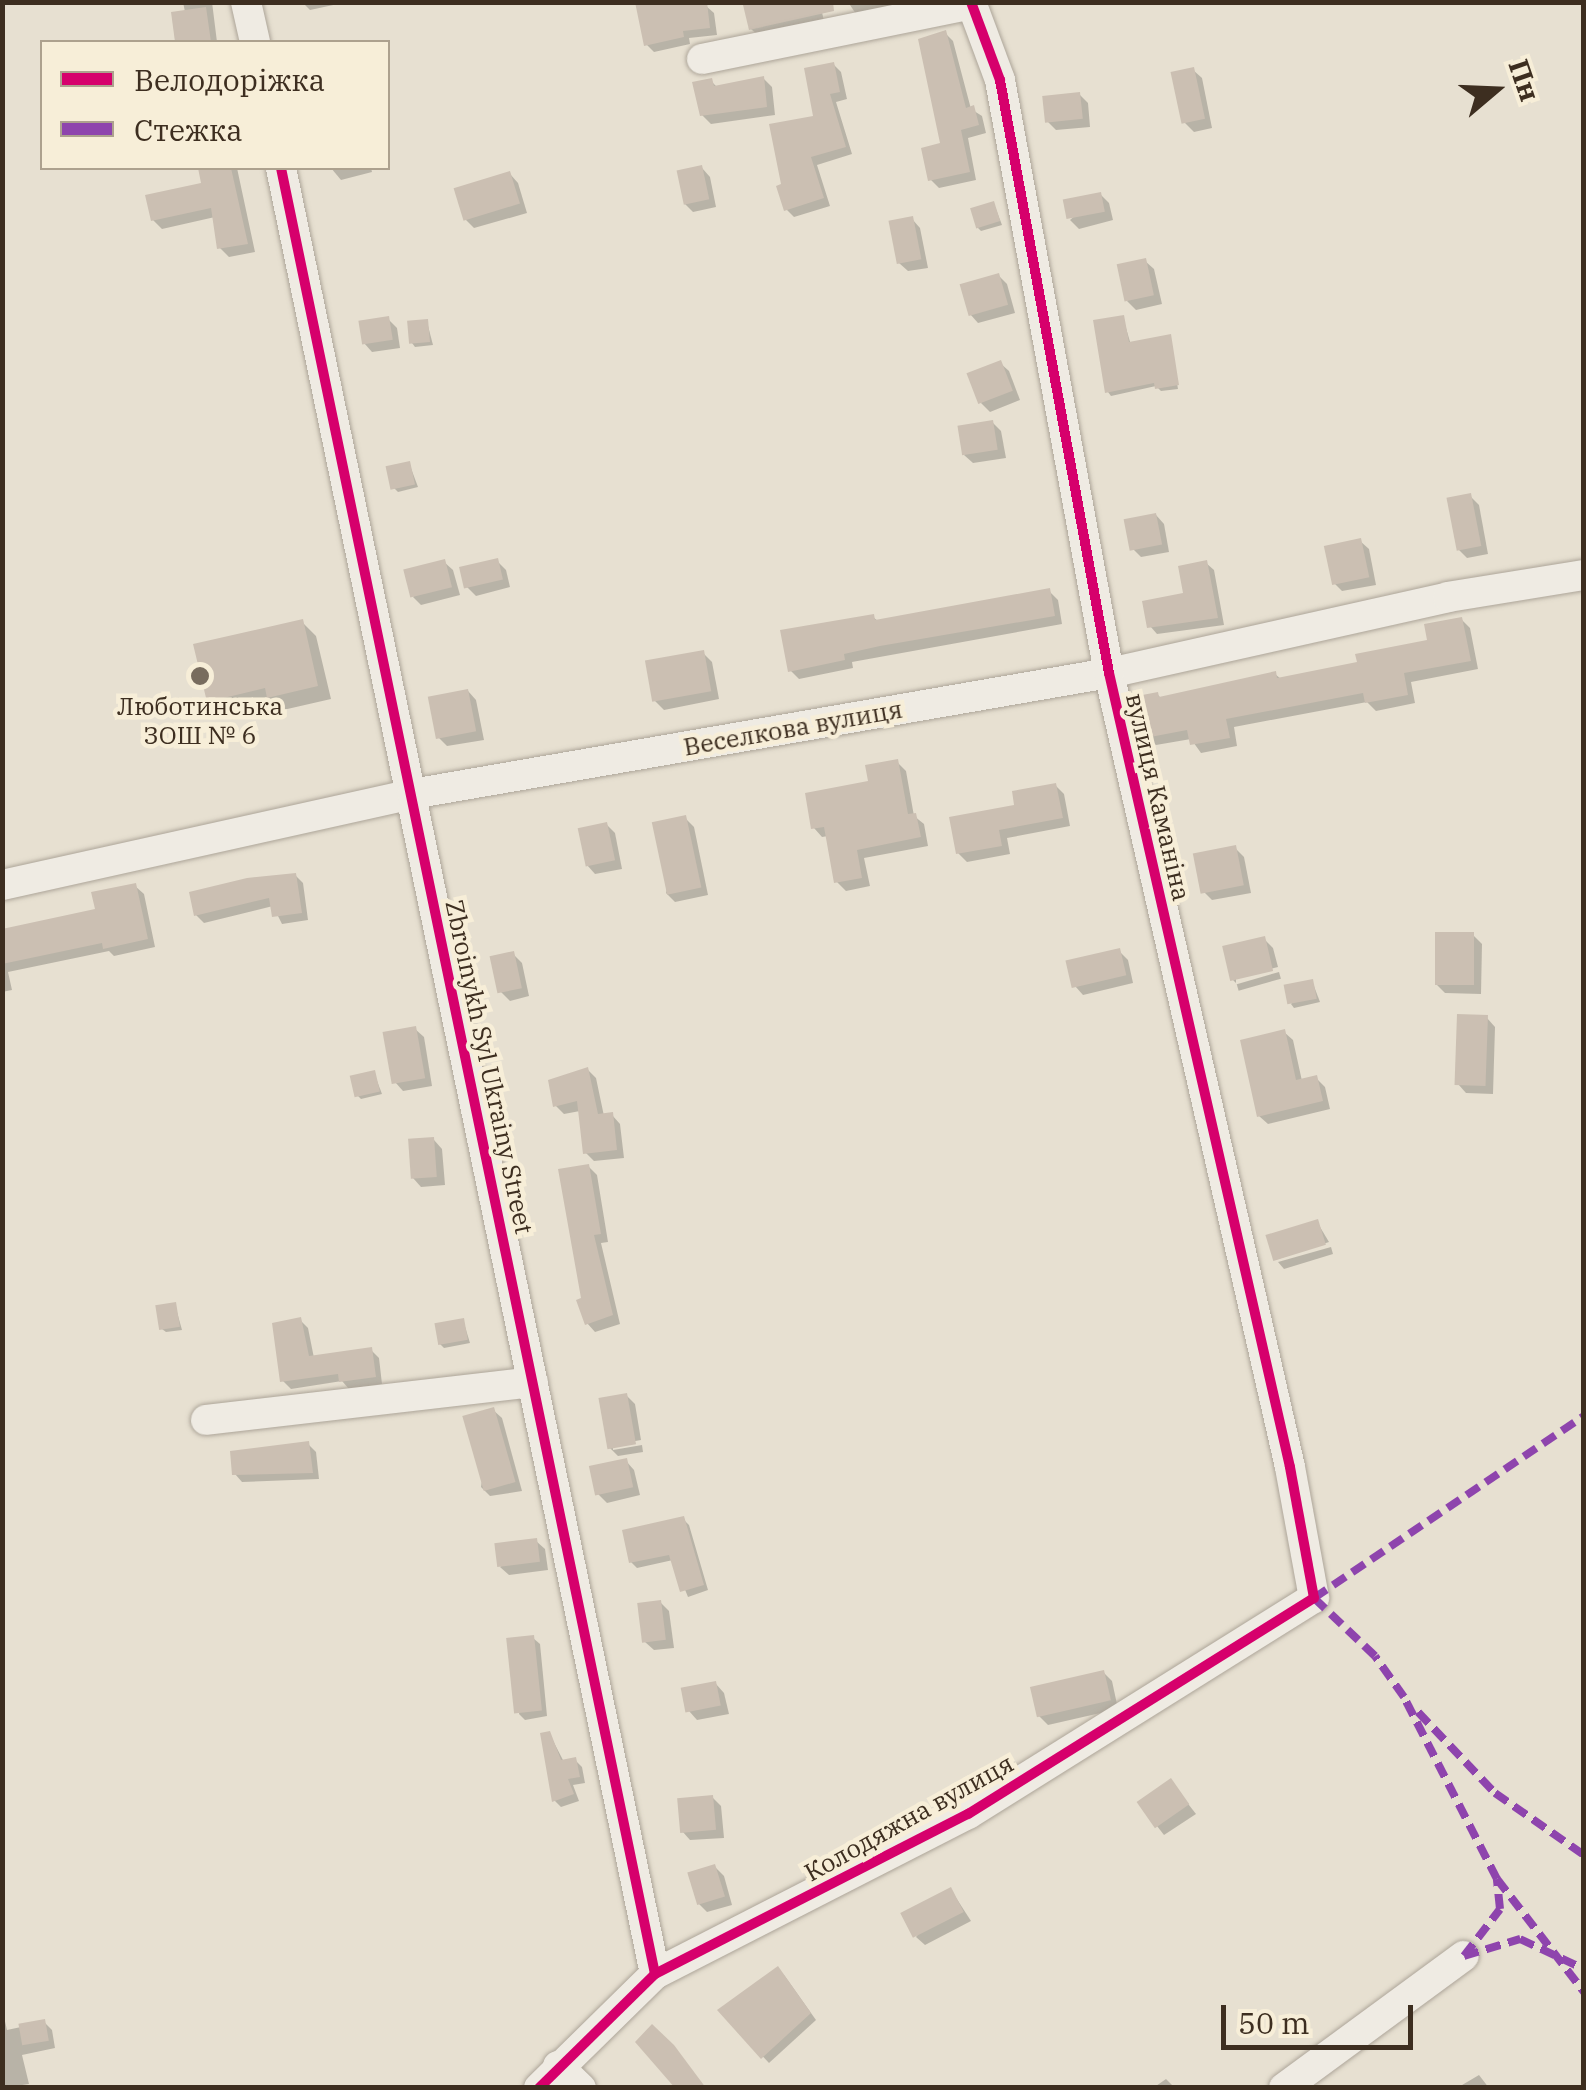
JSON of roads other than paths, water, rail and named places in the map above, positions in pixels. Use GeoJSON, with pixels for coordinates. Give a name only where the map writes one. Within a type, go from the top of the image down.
{"type":"FeatureCollection","features":[{"type":"Feature","properties":{"kind":"street"},"geometry":{"type":"LineString","coordinates":[[246,2],[255,40]]}},
{"type":"Feature","properties":{"kind":"street"},"geometry":{"type":"LineString","coordinates":[[702,59],[972,3]]}},
{"type":"Feature","properties":{"kind":"street","name":"вулиця Каманіна"},"geometry":{"type":"LineString","coordinates":[[972,3],[1000,80],[1109,673],[1290,1467],[1314,1598]]}},
{"type":"Feature","properties":{"kind":"street","name":"Zbroinykh Syl Ukrainy Street"},"geometry":{"type":"LineString","coordinates":[[281,170],[655,1974]]}},
{"type":"Feature","properties":{"kind":"street","name":"Веселкова вулиця"},"geometry":{"type":"LineString","coordinates":[[2,885],[412,794],[1109,673],[1448,596],[1584,575]]}},
{"type":"Feature","properties":{"kind":"street"},"geometry":{"type":"LineString","coordinates":[[206,1420],[533,1382]]}},
{"type":"Feature","properties":{"kind":"street","name":"Колодяжна вулиця"},"geometry":{"type":"LineString","coordinates":[[548,2077],[655,1974],[968,1814],[1314,1598]]}},
{"type":"Feature","properties":{"kind":"street"},"geometry":{"type":"LineString","coordinates":[[1284,2088],[1464,1956]]}},
{"type":"Feature","properties":{"kind":"street"},"geometry":{"type":"LineString","coordinates":[[548,2077],[582,2088]]}},
{"type":"Feature","properties":{"kind":"place","name":"Люботинська ЗОШ № 6"},"geometry":{"type":"Point","coordinates":[200,676]}}]}
